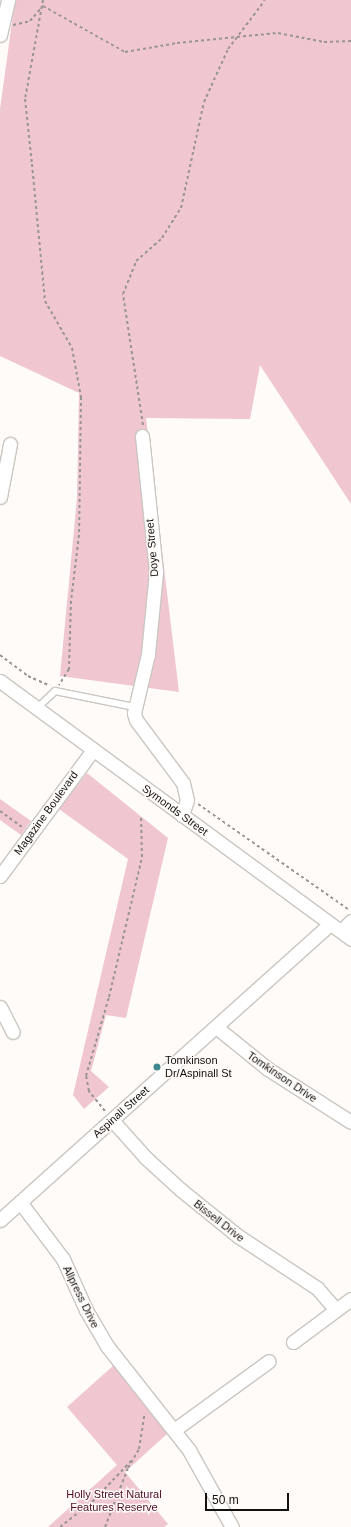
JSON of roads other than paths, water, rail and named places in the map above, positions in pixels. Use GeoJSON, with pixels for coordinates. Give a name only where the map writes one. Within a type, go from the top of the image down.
{"type":"FeatureCollection","features":[{"type":"Feature","properties":{"kind":"street"},"geometry":{"type":"LineString","coordinates":[[2,30],[8,0]]}},
{"type":"Feature","properties":{"kind":"street","name":"Doye Street"},"geometry":{"type":"LineString","coordinates":[[134,707],[148,654],[156,572],[142,436]]}},
{"type":"Feature","properties":{"kind":"street"},"geometry":{"type":"LineString","coordinates":[[0,497],[10,444]]}},
{"type":"Feature","properties":{"kind":"street","name":"Symonds Street"},"geometry":{"type":"LineString","coordinates":[[0,681],[341,931]]}},
{"type":"Feature","properties":{"kind":"street"},"geometry":{"type":"LineString","coordinates":[[134,707],[136,720],[176,773],[186,796],[182,815]]}},
{"type":"Feature","properties":{"kind":"street","name":"Magazine Boulevard"},"geometry":{"type":"LineString","coordinates":[[0,876],[93,750]]}},
{"type":"Feature","properties":{"kind":"street","name":"Aspinall Street"},"geometry":{"type":"LineString","coordinates":[[0,1220],[216,1027],[341,931],[351,921]]}},
{"type":"Feature","properties":{"kind":"street"},"geometry":{"type":"LineString","coordinates":[[0,1008],[13,1032]]}},
{"type":"Feature","properties":{"kind":"street","name":"Tomkinson Drive"},"geometry":{"type":"LineString","coordinates":[[216,1027],[268,1069],[351,1122]]}},
{"type":"Feature","properties":{"kind":"street","name":"Bissell Drive"},"geometry":{"type":"LineString","coordinates":[[112,1120],[146,1158],[181,1190],[238,1236],[317,1288],[336,1310]]}},
{"type":"Feature","properties":{"kind":"street","name":"Allpress Drive"},"geometry":{"type":"LineString","coordinates":[[20,1202],[63,1260],[86,1310],[107,1346],[193,1456],[232,1527]]}},
{"type":"Feature","properties":{"kind":"street"},"geometry":{"type":"LineString","coordinates":[[293,1342],[351,1299]]}},
{"type":"Feature","properties":{"kind":"street"},"geometry":{"type":"LineString","coordinates":[[174,1430],[269,1361]]}},
{"type":"Feature","properties":{"kind":"lane"},"geometry":{"type":"LineString","coordinates":[[37,708],[55,691],[134,707]]}},
{"type":"Feature","properties":{"kind":"place","name":"Tomkinson Dr/Aspinall St"},"geometry":{"type":"Point","coordinates":[157,1067]}},
{"type":"Feature","properties":{"kind":"park label","name":"Holly Street Natural Features Reserve"},"geometry":{"type":"Point","coordinates":[114,1501]}}]}
